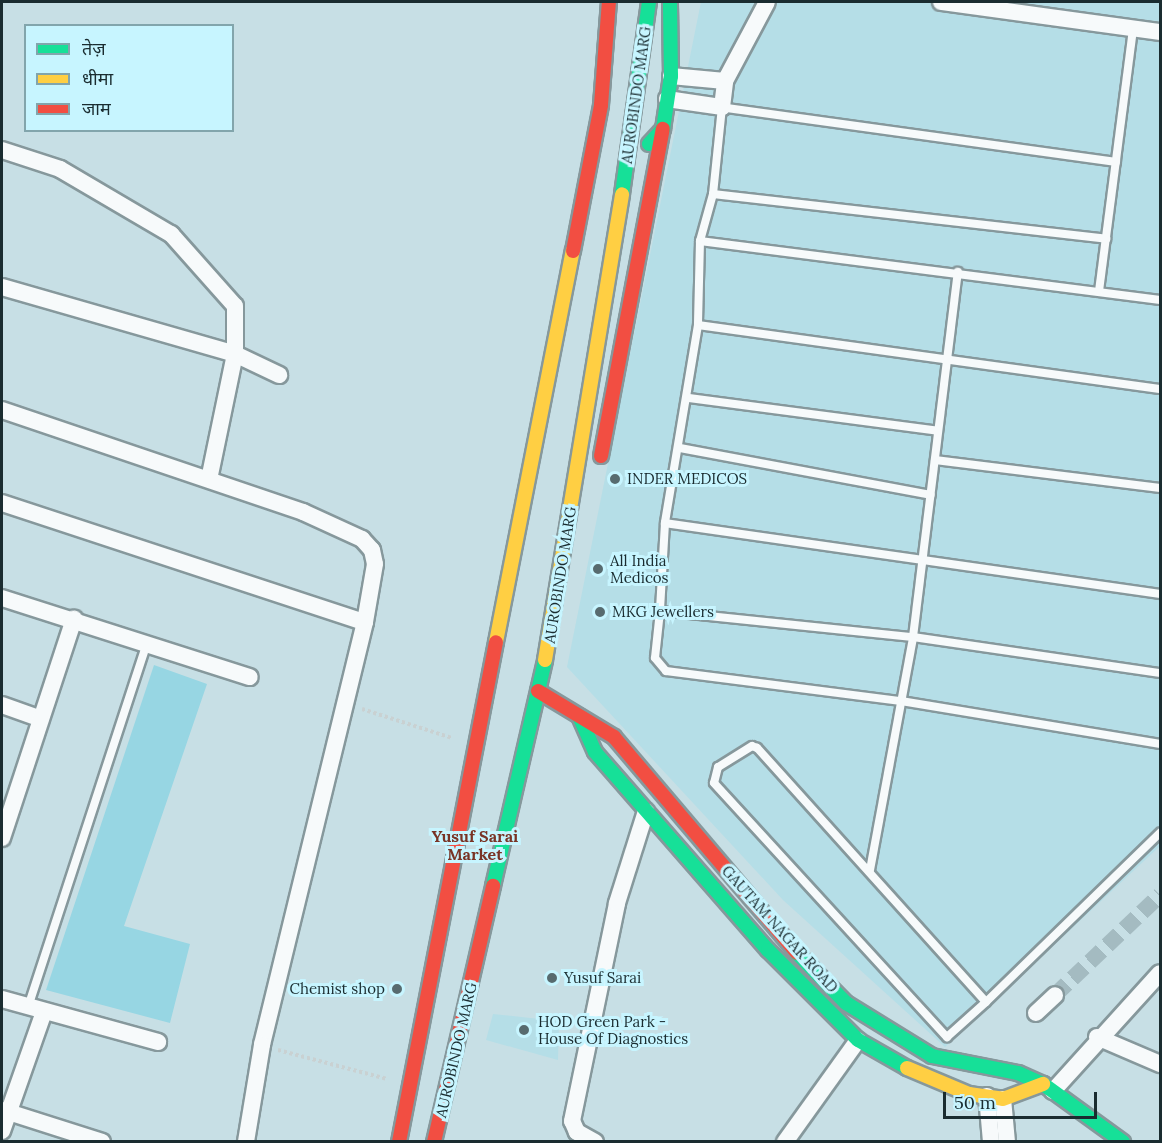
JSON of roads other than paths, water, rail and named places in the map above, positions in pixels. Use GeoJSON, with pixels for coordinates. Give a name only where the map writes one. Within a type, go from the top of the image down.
{"type":"FeatureCollection","features":[{"type":"Feature","properties":{"kind":"main road"},"geometry":{"type":"LineString","coordinates":[[399,1142],[413,1086],[476,745],[601,105],[609,2]]}},
{"type":"Feature","properties":{"kind":"main road","name":"AUROBINDO MARG"},"geometry":{"type":"LineString","coordinates":[[434,1142],[552,622],[627,169],[649,2]]}},
{"type":"Feature","properties":{"kind":"main road"},"geometry":{"type":"LineString","coordinates":[[598,470],[663,129],[671,76],[670,2]]}},
{"type":"Feature","properties":{"kind":"main road"},"geometry":{"type":"LineString","coordinates":[[627,169],[663,129]]}},
{"type":"Feature","properties":{"kind":"main road"},"geometry":{"type":"LineString","coordinates":[[552,622],[575,583]]}},
{"type":"Feature","properties":{"kind":"main road","name":"GAUTAM NAGAR ROAD"},"geometry":{"type":"LineString","coordinates":[[538,691],[614,737],[789,943],[846,1003],[932,1056],[1018,1072],[1048,1088],[1123,1142]]}},
{"type":"Feature","properties":{"kind":"main road"},"geometry":{"type":"LineString","coordinates":[[579,716],[595,752],[768,950],[858,1040],[924,1078],[995,1097],[1048,1088]]}},
{"type":"Feature","properties":{"kind":"street"},"geometry":{"type":"LineString","coordinates":[[667,99],[722,107],[725,81],[767,2]]}},
{"type":"Feature","properties":{"kind":"street"},"geometry":{"type":"LineString","coordinates":[[941,2],[1161,32]]}},
{"type":"Feature","properties":{"kind":"street"},"geometry":{"type":"LineString","coordinates":[[671,76],[725,81]]}},
{"type":"Feature","properties":{"kind":"street"},"geometry":{"type":"LineString","coordinates":[[2,150],[60,169],[171,234],[235,306],[236,354],[209,479]]}},
{"type":"Feature","properties":{"kind":"street"},"geometry":{"type":"LineString","coordinates":[[2,286],[236,354],[279,375]]}},
{"type":"Feature","properties":{"kind":"street"},"geometry":{"type":"LineString","coordinates":[[2,410],[209,479],[362,539],[375,564],[365,621],[262,1045],[246,1142]]}},
{"type":"Feature","properties":{"kind":"street"},"geometry":{"type":"LineString","coordinates":[[2,503],[365,621]]}},
{"type":"Feature","properties":{"kind":"street"},"geometry":{"type":"LineString","coordinates":[[2,598],[147,642],[250,677]]}},
{"type":"Feature","properties":{"kind":"street"},"geometry":{"type":"LineString","coordinates":[[2,838],[8,798],[41,718],[74,619]]}},
{"type":"Feature","properties":{"kind":"street"},"geometry":{"type":"LineString","coordinates":[[2,705],[41,718]]}},
{"type":"Feature","properties":{"kind":"street"},"geometry":{"type":"LineString","coordinates":[[595,1142],[577,1132],[572,1121],[619,892],[646,811]]}},
{"type":"Feature","properties":{"kind":"street"},"geometry":{"type":"LineString","coordinates":[[1048,1088],[1161,973]]}},
{"type":"Feature","properties":{"kind":"street"},"geometry":{"type":"LineString","coordinates":[[1036,1013],[1055,996]]}},
{"type":"Feature","properties":{"kind":"street"},"geometry":{"type":"LineString","coordinates":[[2,999],[158,1042]]}},
{"type":"Feature","properties":{"kind":"street"},"geometry":{"type":"LineString","coordinates":[[2,1131],[5,1111],[36,1009]]}},
{"type":"Feature","properties":{"kind":"street"},"geometry":{"type":"LineString","coordinates":[[1097,1037],[1161,1064]]}},
{"type":"Feature","properties":{"kind":"street"},"geometry":{"type":"LineString","coordinates":[[785,1142],[858,1040]]}},
{"type":"Feature","properties":{"kind":"street"},"geometry":{"type":"LineString","coordinates":[[995,1097],[1008,1136]]}},
{"type":"Feature","properties":{"kind":"street"},"geometry":{"type":"LineString","coordinates":[[990,1142],[995,1097]]}},
{"type":"Feature","properties":{"kind":"street"},"geometry":{"type":"LineString","coordinates":[[5,1111],[102,1142]]}},
{"type":"Feature","properties":{"kind":"lane"},"geometry":{"type":"LineString","coordinates":[[1099,291],[1133,29]]}},
{"type":"Feature","properties":{"kind":"lane"},"geometry":{"type":"LineString","coordinates":[[1116,162],[722,107],[713,194],[700,241],[698,324],[689,398],[665,523],[660,611],[654,658],[666,671],[901,701],[1161,744]]}},
{"type":"Feature","properties":{"kind":"lane"},"geometry":{"type":"LineString","coordinates":[[713,194],[1106,239]]}},
{"type":"Feature","properties":{"kind":"lane"},"geometry":{"type":"LineString","coordinates":[[700,241],[958,272],[1161,300]]}},
{"type":"Feature","properties":{"kind":"lane"},"geometry":{"type":"LineString","coordinates":[[870,870],[913,637],[958,272]]}},
{"type":"Feature","properties":{"kind":"lane"},"geometry":{"type":"LineString","coordinates":[[698,324],[1161,389]]}},
{"type":"Feature","properties":{"kind":"lane"},"geometry":{"type":"LineString","coordinates":[[689,398],[938,431]]}},
{"type":"Feature","properties":{"kind":"lane"},"geometry":{"type":"LineString","coordinates":[[680,448],[931,495]]}},
{"type":"Feature","properties":{"kind":"lane"},"geometry":{"type":"LineString","coordinates":[[935,460],[1161,488]]}},
{"type":"Feature","properties":{"kind":"lane"},"geometry":{"type":"LineString","coordinates":[[665,523],[922,563],[1161,594]]}},
{"type":"Feature","properties":{"kind":"lane"},"geometry":{"type":"LineString","coordinates":[[660,611],[913,637],[1161,673]]}},
{"type":"Feature","properties":{"kind":"lane"},"geometry":{"type":"LineString","coordinates":[[36,1009],[147,642]]}},
{"type":"Feature","properties":{"kind":"lane"},"geometry":{"type":"LineString","coordinates":[[986,1002],[870,870],[756,747],[714,772],[714,783],[947,1036],[986,1002],[1161,833]]}},
{"type":"Feature","properties":{"kind":"tunnel"},"geometry":{"type":"LineString","coordinates":[[1055,995],[1160,895]]}},
{"type":"Feature","properties":{"kind":"place","name":"INDER MEDICOS"},"geometry":{"type":"Point","coordinates":[615,479]}},
{"type":"Feature","properties":{"kind":"place","name":"All India Medicos"},"geometry":{"type":"Point","coordinates":[598,569]}},
{"type":"Feature","properties":{"kind":"place","name":"MKG Jewellers"},"geometry":{"type":"Point","coordinates":[600,612]}},
{"type":"Feature","properties":{"kind":"place","name":"Yusuf Sarai"},"geometry":{"type":"Point","coordinates":[552,978]}},
{"type":"Feature","properties":{"kind":"place","name":"Chemist shop"},"geometry":{"type":"Point","coordinates":[397,989]}},
{"type":"Feature","properties":{"kind":"place","name":"HOD Green Park - House Of Diagnostics"},"geometry":{"type":"Point","coordinates":[524,1030]}},
{"type":"Feature","properties":{"kind":"district","name":"Yusuf Sarai Market"},"geometry":{"type":"Point","coordinates":[475,845]}}]}
